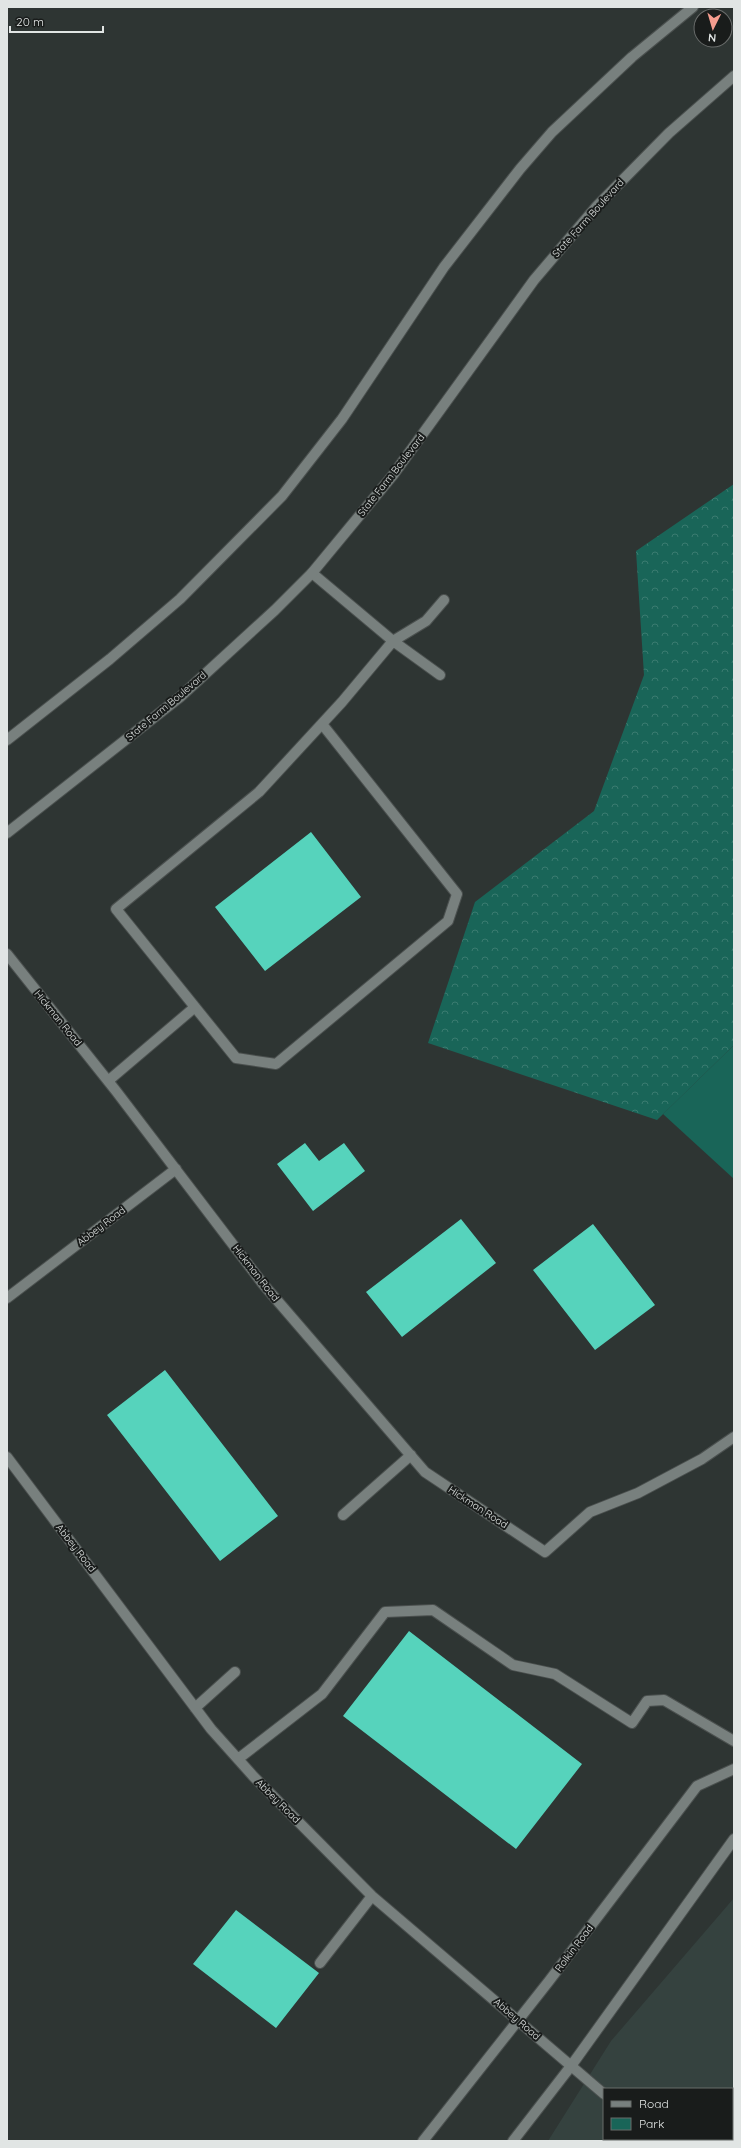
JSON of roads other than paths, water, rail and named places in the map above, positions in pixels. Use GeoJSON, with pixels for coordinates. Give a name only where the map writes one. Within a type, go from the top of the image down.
{"type":"FeatureCollection","features":[{"type":"Feature","properties":{"kind":"street"},"geometry":{"type":"LineString","coordinates":[[7,740],[110,659],[180,599],[282,496],[342,419],[444,267],[520,169],[552,132],[632,57],[693,7]]}},
{"type":"Feature","properties":{"kind":"street","name":"State Farm Boulevard"},"geometry":{"type":"LineString","coordinates":[[7,834],[180,697],[312,574],[393,475],[539,274],[597,206],[669,134],[734,76]]}},
{"type":"Feature","properties":{"kind":"street"},"geometry":{"type":"LineString","coordinates":[[312,574],[393,641],[440,675]]}},
{"type":"Feature","properties":{"kind":"street"},"geometry":{"type":"LineString","coordinates":[[322,724],[457,894],[448,921],[276,1064],[236,1058],[116,909],[259,792],[322,724],[393,641],[426,621],[444,600]]}},
{"type":"Feature","properties":{"kind":"street","name":"Hickman Road"},"geometry":{"type":"LineString","coordinates":[[7,954],[108,1081],[263,1284],[425,1472],[449,1489],[545,1552],[590,1512],[638,1493],[702,1459],[734,1437]]}},
{"type":"Feature","properties":{"kind":"street"},"geometry":{"type":"LineString","coordinates":[[108,1081],[195,1006]]}},
{"type":"Feature","properties":{"kind":"street","name":"Abbey Road"},"geometry":{"type":"LineString","coordinates":[[7,1298],[176,1169]]}},
{"type":"Feature","properties":{"kind":"street"},"geometry":{"type":"LineString","coordinates":[[343,1515],[411,1455]]}},
{"type":"Feature","properties":{"kind":"street","name":"Abbey Road"},"geometry":{"type":"LineString","coordinates":[[7,1457],[211,1729],[238,1759],[372,1896],[603,2093]]}},
{"type":"Feature","properties":{"kind":"street"},"geometry":{"type":"LineString","coordinates":[[238,1759],[322,1694],[385,1612],[433,1610],[513,1665],[555,1674],[632,1723],[647,1701],[664,1700],[734,1741]]}},
{"type":"Feature","properties":{"kind":"street"},"geometry":{"type":"LineString","coordinates":[[195,1708],[235,1672]]}},
{"type":"Feature","properties":{"kind":"street","name":"Rolkin Road"},"geometry":{"type":"LineString","coordinates":[[423,2141],[519,2020],[697,1786],[734,1769]]}},
{"type":"Feature","properties":{"kind":"street"},"geometry":{"type":"LineString","coordinates":[[513,2141],[571,2066],[734,1839]]}},
{"type":"Feature","properties":{"kind":"street"},"geometry":{"type":"LineString","coordinates":[[320,1962],[372,1896]]}}]}
